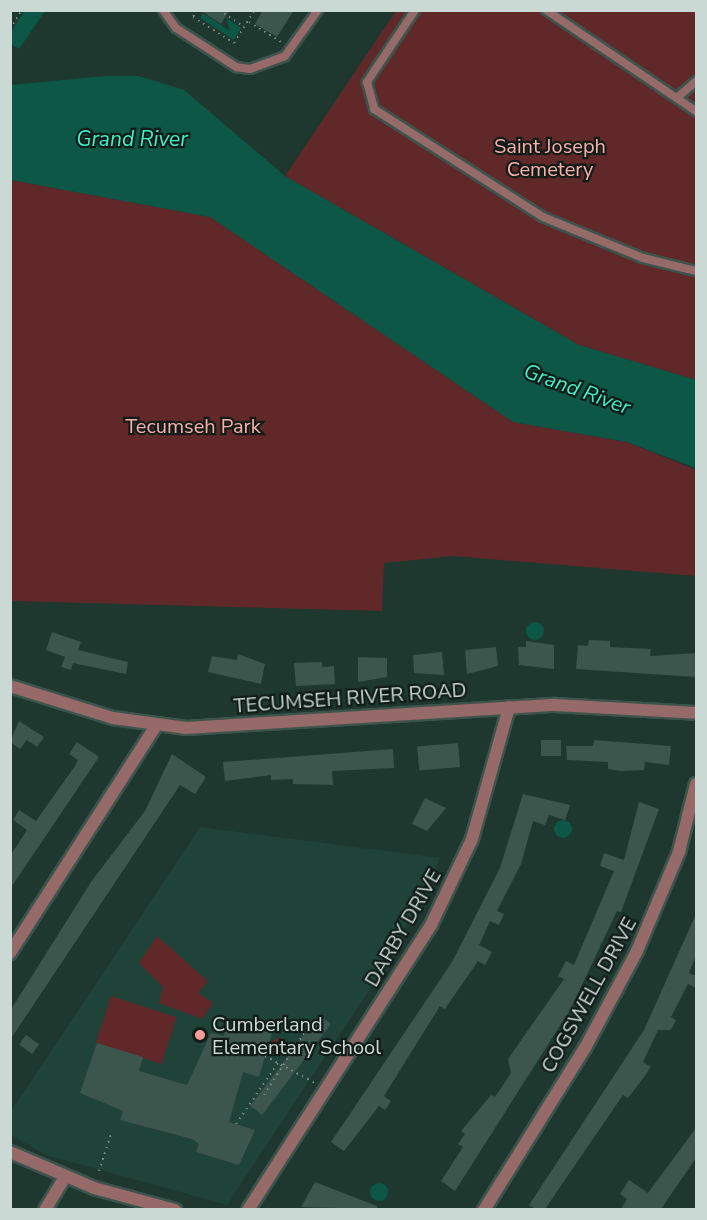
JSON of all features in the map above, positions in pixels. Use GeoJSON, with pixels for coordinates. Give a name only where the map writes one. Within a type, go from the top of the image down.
{"type":"FeatureCollection","features":[{"type":"Feature","properties":{"kind":"street","name":"TECUMSEH RIVER ROAD"},"geometry":{"type":"LineString","coordinates":[[10,687],[72,708],[156,726],[219,727],[509,707],[615,705],[696,713]]}},
{"type":"Feature","properties":{"kind":"street","name":"DARBY DRIVE"},"geometry":{"type":"LineString","coordinates":[[248,1209],[407,965],[452,884],[492,783],[509,707]]}},
{"type":"Feature","properties":{"kind":"street"},"geometry":{"type":"LineString","coordinates":[[10,953],[156,726]]}},
{"type":"Feature","properties":{"kind":"street","name":"COGSWELL DRIVE"},"geometry":{"type":"LineString","coordinates":[[484,1209],[585,1048],[638,951],[679,852],[696,784]]}},
{"type":"Feature","properties":{"kind":"street"},"geometry":{"type":"LineString","coordinates":[[10,1152],[64,1178],[175,1209]]}},
{"type":"Feature","properties":{"kind":"street"},"geometry":{"type":"LineString","coordinates":[[45,1209],[64,1178]]}},
{"type":"Feature","properties":{"kind":"lane"},"geometry":{"type":"LineString","coordinates":[[163,10],[176,28],[236,67],[273,65],[292,49],[318,10]]}},
{"type":"Feature","properties":{"kind":"lane"},"geometry":{"type":"LineString","coordinates":[[415,10],[367,82],[374,109],[543,217],[643,258],[696,271]]}},
{"type":"Feature","properties":{"kind":"lane"},"geometry":{"type":"LineString","coordinates":[[546,10],[679,96],[696,111]]}},
{"type":"Feature","properties":{"kind":"lane"},"geometry":{"type":"LineString","coordinates":[[679,96],[696,81]]}},
{"type":"Feature","properties":{"kind":"path"},"geometry":{"type":"LineString","coordinates":[[10,28],[22,10]]}},
{"type":"Feature","properties":{"kind":"path"},"geometry":{"type":"LineString","coordinates":[[197,10],[193,16],[234,43],[255,10]]}},
{"type":"Feature","properties":{"kind":"path"},"geometry":{"type":"LineString","coordinates":[[219,10],[244,27]]}},
{"type":"Feature","properties":{"kind":"path"},"geometry":{"type":"LineString","coordinates":[[248,21],[292,49]]}},
{"type":"Feature","properties":{"kind":"path"},"geometry":{"type":"LineString","coordinates":[[264,1095],[310,1024]]}},
{"type":"Feature","properties":{"kind":"path"},"geometry":{"type":"LineString","coordinates":[[266,1056],[280,1060],[325,1089]]}},
{"type":"Feature","properties":{"kind":"path"},"geometry":{"type":"LineString","coordinates":[[236,1124],[280,1060]]}},
{"type":"Feature","properties":{"kind":"path"},"geometry":{"type":"LineString","coordinates":[[99,1171],[112,1131]]}},
{"type":"Feature","properties":{"kind":"shaded area","name":"Cumberland Elementary School"},"geometry":{"type":"Polygon","coordinates":[[[200,827],[440,858],[389,960],[227,1205],[46,1155],[11,1135],[11,1111],[200,827]]]}},
{"type":"Feature","properties":{"kind":"green space","name":"Saint Joseph Cemetery"},"geometry":{"type":"Polygon","coordinates":[[[396,11],[696,11],[696,380],[579,345],[285,176],[396,11]]]}},
{"type":"Feature","properties":{"kind":"green space","name":"Tecumseh Park"},"geometry":{"type":"Polygon","coordinates":[[[11,180],[210,217],[513,422],[627,442],[696,470],[696,576],[454,556],[384,563],[382,611],[11,601],[11,180]]]}},
{"type":"Feature","properties":{"kind":"green space"},"geometry":{"type":"Polygon","coordinates":[[[157,936],[208,981],[198,993],[213,1003],[202,1019],[159,1003],[163,987],[139,963],[157,936]]]}},
{"type":"Feature","properties":{"kind":"green space"},"geometry":{"type":"Polygon","coordinates":[[[111,996],[177,1017],[161,1064],[96,1043],[111,996]]]}},
{"type":"Feature","properties":{"kind":"green space"},"geometry":{"type":"Polygon","coordinates":[[[279,1038],[285,1041],[288,1047],[285,1053],[279,1056],[273,1053],[270,1047],[273,1041],[279,1038]]]}},
{"type":"Feature","properties":{"kind":"water"},"geometry":{"type":"Polygon","coordinates":[[[25,10],[45,11],[19,49],[11,44],[11,32],[25,10]]]}},
{"type":"Feature","properties":{"kind":"water"},"geometry":{"type":"Polygon","coordinates":[[[203,13],[230,31],[226,18],[241,28],[234,40],[200,18],[203,13]]]}},
{"type":"Feature","properties":{"kind":"water","name":"Grand River"},"geometry":{"type":"Polygon","coordinates":[[[105,76],[139,76],[184,90],[285,176],[579,345],[696,380],[696,468],[627,442],[513,422],[210,217],[11,180],[11,85],[105,76]]]}},
{"type":"Feature","properties":{"kind":"water"},"geometry":{"type":"Polygon","coordinates":[[[535,622],[541,625],[544,631],[541,637],[535,640],[529,637],[526,631],[529,625],[535,622]]]}},
{"type":"Feature","properties":{"kind":"water"},"geometry":{"type":"Polygon","coordinates":[[[563,820],[569,823],[572,829],[569,835],[563,838],[557,835],[554,829],[557,823],[563,820]]]}},
{"type":"Feature","properties":{"kind":"water"},"geometry":{"type":"Polygon","coordinates":[[[379,1183],[385,1186],[388,1192],[385,1198],[379,1201],[373,1198],[370,1192],[373,1186],[379,1183]]]}},
{"type":"Feature","properties":{"kind":"building"},"geometry":{"type":"Polygon","coordinates":[[[200,10],[230,10],[221,24],[200,10]]]}},
{"type":"Feature","properties":{"kind":"building"},"geometry":{"type":"Polygon","coordinates":[[[263,10],[294,10],[277,37],[255,24],[263,10]]]}},
{"type":"Feature","properties":{"kind":"building"},"geometry":{"type":"Polygon","coordinates":[[[52,632],[81,642],[78,650],[128,662],[126,674],[73,663],[71,670],[61,667],[65,657],[46,650],[52,632]]]}},
{"type":"Feature","properties":{"kind":"building"},"geometry":{"type":"Polygon","coordinates":[[[589,640],[610,641],[610,647],[651,649],[650,656],[696,653],[696,677],[576,669],[578,645],[588,646],[589,640]]]}},
{"type":"Feature","properties":{"kind":"building"},"geometry":{"type":"Polygon","coordinates":[[[526,641],[554,645],[554,669],[519,665],[518,647],[526,647],[526,641]]]}},
{"type":"Feature","properties":{"kind":"building"},"geometry":{"type":"Polygon","coordinates":[[[496,647],[498,666],[467,674],[465,650],[496,647]]]}},
{"type":"Feature","properties":{"kind":"building"},"geometry":{"type":"Polygon","coordinates":[[[442,652],[444,675],[414,673],[413,655],[442,652]]]}},
{"type":"Feature","properties":{"kind":"building"},"geometry":{"type":"Polygon","coordinates":[[[238,654],[265,664],[261,684],[208,672],[212,656],[237,660],[238,654]]]}},
{"type":"Feature","properties":{"kind":"building"},"geometry":{"type":"Polygon","coordinates":[[[358,657],[387,658],[387,677],[358,682],[358,657]]]}},
{"type":"Feature","properties":{"kind":"building"},"geometry":{"type":"Polygon","coordinates":[[[322,662],[322,667],[334,666],[335,684],[296,686],[294,663],[322,662]]]}},
{"type":"Feature","properties":{"kind":"building"},"geometry":{"type":"Polygon","coordinates":[[[19,721],[44,737],[37,747],[27,740],[20,749],[10,742],[19,721]]]}},
{"type":"Feature","properties":{"kind":"building"},"geometry":{"type":"Polygon","coordinates":[[[541,740],[561,740],[561,756],[541,756],[541,740]]]}},
{"type":"Feature","properties":{"kind":"building"},"geometry":{"type":"Polygon","coordinates":[[[594,740],[671,746],[669,765],[645,762],[644,770],[621,771],[608,769],[608,762],[567,760],[566,746],[593,746],[594,740]]]}},
{"type":"Feature","properties":{"kind":"building"},"geometry":{"type":"Polygon","coordinates":[[[77,742],[99,757],[10,889],[10,856],[27,830],[13,820],[19,810],[36,821],[75,766],[78,760],[69,754],[77,742]]]}},
{"type":"Feature","properties":{"kind":"building"},"geometry":{"type":"Polygon","coordinates":[[[458,743],[460,767],[419,770],[417,747],[458,743]]]}},
{"type":"Feature","properties":{"kind":"building"},"geometry":{"type":"Polygon","coordinates":[[[393,749],[394,768],[332,771],[333,785],[293,784],[293,779],[271,780],[271,775],[225,781],[223,762],[393,749]]]}},
{"type":"Feature","properties":{"kind":"building"},"geometry":{"type":"Polygon","coordinates":[[[172,754],[206,777],[195,794],[180,785],[10,1040],[10,1011],[91,882],[145,811],[172,754]]]}},
{"type":"Feature","properties":{"kind":"building"},"geometry":{"type":"Polygon","coordinates":[[[523,794],[570,805],[565,820],[549,815],[545,825],[533,821],[521,864],[497,911],[504,914],[499,925],[490,921],[479,945],[492,952],[485,965],[478,961],[445,1009],[440,1006],[384,1096],[391,1101],[385,1110],[379,1106],[344,1151],[331,1142],[452,962],[500,868],[523,794]]]}},
{"type":"Feature","properties":{"kind":"building"},"geometry":{"type":"Polygon","coordinates":[[[425,798],[446,808],[427,831],[412,824],[425,798]]]}},
{"type":"Feature","properties":{"kind":"building"},"geometry":{"type":"Polygon","coordinates":[[[639,802],[659,809],[621,912],[617,911],[570,1010],[455,1191],[441,1181],[463,1147],[458,1144],[465,1134],[461,1131],[491,1095],[495,1097],[511,1073],[508,1059],[564,979],[558,976],[566,961],[574,965],[614,871],[600,866],[604,853],[624,860],[639,802]]]}},
{"type":"Feature","properties":{"kind":"building"},"geometry":{"type":"Polygon","coordinates":[[[696,914],[696,955],[689,973],[696,976],[696,988],[688,984],[671,1017],[676,1020],[671,1030],[658,1030],[643,1062],[651,1067],[644,1077],[628,1098],[623,1095],[545,1209],[535,1209],[529,1205],[644,1030],[696,914]]]}},
{"type":"Feature","properties":{"kind":"building"},"geometry":{"type":"Polygon","coordinates":[[[319,1015],[331,1024],[262,1115],[250,1106],[319,1015]]]}},
{"type":"Feature","properties":{"kind":"building"},"geometry":{"type":"Polygon","coordinates":[[[228,1023],[272,1033],[259,1077],[243,1072],[229,1122],[255,1130],[239,1165],[196,1152],[199,1144],[192,1139],[120,1120],[123,1111],[80,1093],[97,1043],[143,1057],[139,1071],[187,1085],[211,1033],[224,1036],[228,1023]]]}},
{"type":"Feature","properties":{"kind":"building"},"geometry":{"type":"Polygon","coordinates":[[[26,1035],[39,1044],[32,1054],[19,1045],[26,1035]]]}},
{"type":"Feature","properties":{"kind":"building"},"geometry":{"type":"Polygon","coordinates":[[[696,1128],[696,1158],[661,1209],[621,1209],[627,1199],[620,1194],[629,1180],[648,1193],[696,1128]]]}},
{"type":"Feature","properties":{"kind":"building"},"geometry":{"type":"Polygon","coordinates":[[[315,1182],[377,1206],[377,1209],[301,1207],[315,1182]]]}},
{"type":"Feature","properties":{"kind":"place","name":"Cumberland Elementary School"},"geometry":{"type":"Point","coordinates":[200,1035]}}]}
